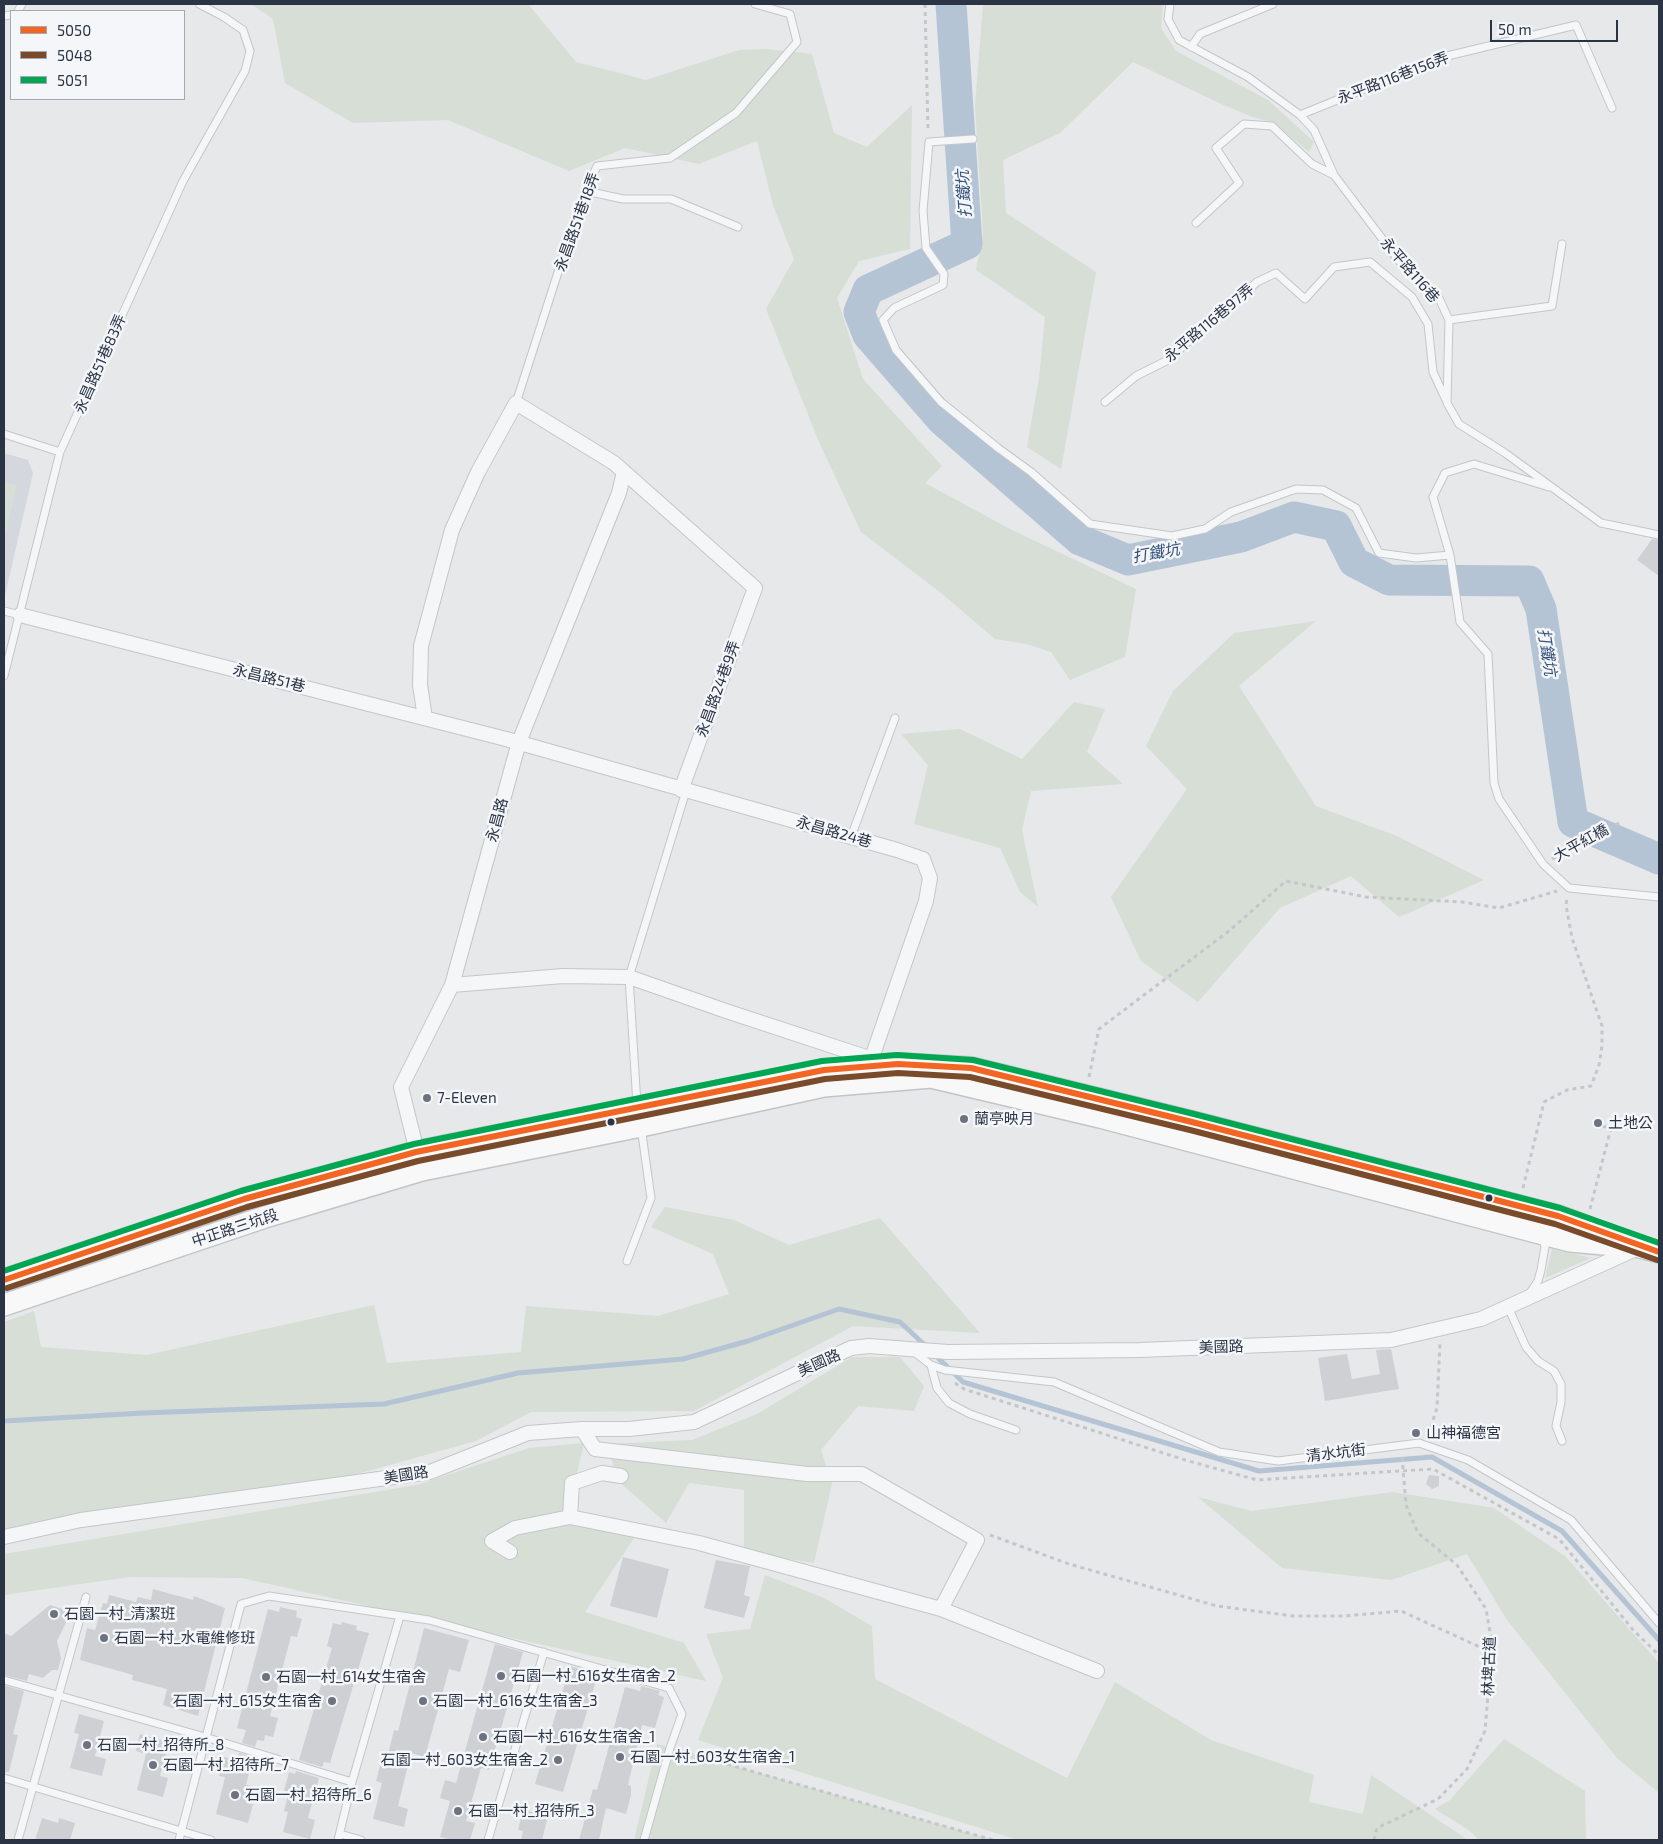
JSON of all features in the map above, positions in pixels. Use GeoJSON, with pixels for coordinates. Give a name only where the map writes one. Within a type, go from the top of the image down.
{"type":"FeatureCollection","features":[{"type":"Feature","properties":{"kind":"main road","name":"中正路三坑段"},"geometry":{"type":"LineString","coordinates":[[4,1280],[244,1199],[639,1116],[824,1070],[868,1069],[898,1064],[971,1068],[1085,1096],[1558,1216],[1650,1250]]}},
{"type":"Feature","properties":{"kind":"main road","name":"中正路三坑段"},"geometry":{"type":"LineString","coordinates":[[868,1069],[931,1077],[1100,1117],[1570,1242],[1650,1250]]}},
{"type":"Feature","properties":{"kind":"main road","name":"中正路三坑段"},"geometry":{"type":"LineString","coordinates":[[4,1305],[274,1214],[419,1161]]}},
{"type":"Feature","properties":{"kind":"street"},"geometry":{"type":"LineString","coordinates":[[425,718],[420,686],[421,646],[452,530],[478,472],[516,403],[614,463],[624,472]]}},
{"type":"Feature","properties":{"kind":"street","name":"永昌路24巷9弄"},"geometry":{"type":"LineString","coordinates":[[624,472],[755,588],[683,790]]}},
{"type":"Feature","properties":{"kind":"street","name":"永昌路"},"geometry":{"type":"LineString","coordinates":[[419,1161],[401,1087],[452,986],[519,742],[619,493],[624,472]]}},
{"type":"Feature","properties":{"kind":"street","name":"永昌路51巷"},"geometry":{"type":"LineString","coordinates":[[20,615],[519,742]]}},
{"type":"Feature","properties":{"kind":"street","name":"永昌路24巷"},"geometry":{"type":"LineString","coordinates":[[519,742],[851,837],[923,860],[930,878],[926,901],[868,1069]]}},
{"type":"Feature","properties":{"kind":"street"},"geometry":{"type":"LineString","coordinates":[[452,986],[563,976],[629,977],[726,1011],[868,1069]]}},
{"type":"Feature","properties":{"kind":"street","name":"美國路"},"geometry":{"type":"LineString","coordinates":[[4,1537],[81,1520],[430,1472],[528,1433],[582,1429],[629,1429],[694,1422],[851,1348],[870,1346],[948,1352],[1140,1350],[1391,1340],[1481,1319],[1522,1300],[1650,1250]]}},
{"type":"Feature","properties":{"kind":"street"},"geometry":{"type":"LineString","coordinates":[[582,1429],[595,1449],[807,1474],[862,1474],[978,1540],[941,1608]]}},
{"type":"Feature","properties":{"kind":"street"},"geometry":{"type":"LineString","coordinates":[[570,1517],[572,1484],[602,1473],[621,1476]]}},
{"type":"Feature","properties":{"kind":"street"},"geometry":{"type":"LineString","coordinates":[[510,1552],[492,1542],[515,1528],[570,1517],[699,1543],[941,1608],[1097,1671]]}},
{"type":"Feature","properties":{"kind":"lane","name":"永昌路51巷83弄"},"geometry":{"type":"LineString","coordinates":[[4,676],[60,452],[183,181],[245,71],[250,51],[243,30],[224,17],[199,4]]}},
{"type":"Feature","properties":{"kind":"lane","name":"永昌路51巷18弄"},"geometry":{"type":"LineString","coordinates":[[516,403],[578,210],[597,166],[670,158],[736,112],[797,42],[790,14],[755,4]]}},
{"type":"Feature","properties":{"kind":"lane","name":"永平路116巷"},"geometry":{"type":"LineString","coordinates":[[1170,4],[1168,19],[1179,40],[1248,78],[1300,115],[1314,130],[1334,175],[1399,261],[1438,296],[1449,320],[1447,403]]}},
{"type":"Feature","properties":{"kind":"lane"},"geometry":{"type":"LineString","coordinates":[[1191,47],[1200,34],[1273,4]]}},
{"type":"Feature","properties":{"kind":"lane","name":"永平路116巷156弄"},"geometry":{"type":"LineString","coordinates":[[1300,115],[1443,57],[1576,26],[1612,108]]}},
{"type":"Feature","properties":{"kind":"lane"},"geometry":{"type":"LineString","coordinates":[[1196,223],[1239,183],[1216,148],[1244,124],[1272,126],[1312,164],[1334,175]]}},
{"type":"Feature","properties":{"kind":"lane"},"geometry":{"type":"LineString","coordinates":[[973,139],[929,142],[923,211],[926,248],[944,274],[943,285],[894,308],[883,320],[896,350],[941,402],[1031,472],[1090,524],[1172,536],[1205,530],[1231,512],[1296,489],[1323,490],[1356,508],[1379,553],[1416,558],[1450,555]]}},
{"type":"Feature","properties":{"kind":"lane"},"geometry":{"type":"LineString","coordinates":[[586,191],[624,199],[671,199],[738,227]]}},
{"type":"Feature","properties":{"kind":"lane"},"geometry":{"type":"LineString","coordinates":[[1449,320],[1552,306],[1562,244]]}},
{"type":"Feature","properties":{"kind":"lane","name":"永平路116巷97弄"},"geometry":{"type":"LineString","coordinates":[[1106,402],[1136,376],[1166,361],[1257,282],[1276,273],[1304,299],[1334,267],[1370,262],[1412,297],[1428,324],[1433,372],[1447,403]]}},
{"type":"Feature","properties":{"kind":"lane"},"geometry":{"type":"LineString","coordinates":[[1447,403],[1459,424],[1505,453],[1601,523],[1659,535]]}},
{"type":"Feature","properties":{"kind":"lane"},"geometry":{"type":"LineString","coordinates":[[4,434],[60,452]]}},
{"type":"Feature","properties":{"kind":"lane"},"geometry":{"type":"LineString","coordinates":[[1554,489],[1474,464],[1445,473],[1433,497],[1450,555],[1460,622],[1488,654],[1494,783],[1498,798],[1543,864],[1555,878],[1569,888],[1659,897]]}},
{"type":"Feature","properties":{"kind":"lane"},"geometry":{"type":"LineString","coordinates":[[4,612],[20,615]]}},
{"type":"Feature","properties":{"kind":"lane"},"geometry":{"type":"LineString","coordinates":[[851,837],[895,718]]}},
{"type":"Feature","properties":{"kind":"lane"},"geometry":{"type":"LineString","coordinates":[[627,1261],[650,1198],[639,1116],[629,977],[683,790]]}},
{"type":"Feature","properties":{"kind":"lane"},"geometry":{"type":"LineString","coordinates":[[1522,1300],[1534,1289],[1538,1281],[1546,1247],[1540,1234]]}},
{"type":"Feature","properties":{"kind":"lane"},"geometry":{"type":"LineString","coordinates":[[1508,1307],[1526,1347],[1538,1361],[1554,1371],[1561,1384],[1561,1402],[1556,1426],[1562,1441]]}},
{"type":"Feature","properties":{"kind":"lane"},"geometry":{"type":"LineString","coordinates":[[917,1350],[931,1365],[944,1370]]}},
{"type":"Feature","properties":{"kind":"lane"},"geometry":{"type":"LineString","coordinates":[[931,1365],[938,1388],[949,1402],[970,1414],[1016,1430]]}},
{"type":"Feature","properties":{"kind":"lane","name":"清水坑街"},"geometry":{"type":"LineString","coordinates":[[944,1370],[1054,1382],[1219,1452],[1278,1461],[1425,1444],[1468,1460],[1571,1520],[1659,1624]]}},
{"type":"Feature","properties":{"kind":"lane"},"geometry":{"type":"LineString","coordinates":[[179,1840],[241,1604],[269,1596],[429,1620],[669,1688],[682,1714],[670,1748],[644,1840]]}},
{"type":"Feature","properties":{"kind":"lane"},"geometry":{"type":"LineString","coordinates":[[18,1840],[86,1597]]}},
{"type":"Feature","properties":{"kind":"lane"},"geometry":{"type":"LineString","coordinates":[[361,1840],[339,1837],[352,1782],[400,1616]]}},
{"type":"Feature","properties":{"kind":"lane"},"geometry":{"type":"LineString","coordinates":[[488,1840],[544,1652]]}},
{"type":"Feature","properties":{"kind":"lane"},"geometry":{"type":"LineString","coordinates":[[4,1680],[206,1736],[352,1782]]}},
{"type":"Feature","properties":{"kind":"lane"},"geometry":{"type":"LineString","coordinates":[[4,1778],[211,1840]]}},
{"type":"Feature","properties":{"kind":"path"},"geometry":{"type":"LineString","coordinates":[[925,4],[929,142]]}},
{"type":"Feature","properties":{"kind":"path","name":"大平紅橋"},"geometry":{"type":"LineString","coordinates":[[1543,864],[1619,823]]}},
{"type":"Feature","properties":{"kind":"path"},"geometry":{"type":"LineString","coordinates":[[1085,1096],[1099,1029],[1229,931],[1286,881],[1366,898],[1462,902],[1499,908],[1569,888],[1566,905],[1572,938],[1602,1026],[1599,1065],[1591,1086],[1567,1090],[1544,1102],[1518,1206]]}},
{"type":"Feature","properties":{"kind":"path"},"geometry":{"type":"LineString","coordinates":[[1586,1226],[1611,1128],[1601,1126]]}},
{"type":"Feature","properties":{"kind":"path"},"geometry":{"type":"LineString","coordinates":[[1425,1444],[1437,1408],[1440,1329]]}},
{"type":"Feature","properties":{"kind":"path"},"geometry":{"type":"LineString","coordinates":[[944,1370],[949,1378],[964,1389],[1185,1460],[1257,1480],[1404,1469],[1433,1469],[1559,1539],[1634,1631],[1659,1655]]}},
{"type":"Feature","properties":{"kind":"path","name":"林埤古道"},"geometry":{"type":"LineString","coordinates":[[1374,1840],[1377,1828],[1438,1798],[1467,1769],[1485,1731],[1492,1653],[1486,1609],[1457,1565],[1418,1533],[1406,1505],[1402,1453]]}},
{"type":"Feature","properties":{"kind":"path"},"geometry":{"type":"LineString","coordinates":[[978,1540],[982,1532],[1069,1564],[1217,1606],[1292,1616],[1344,1616],[1401,1611],[1482,1648]]}},
{"type":"Feature","properties":{"kind":"path"},"geometry":{"type":"LineString","coordinates":[[670,1748],[993,1840]]}},
{"type":"Feature","properties":{"kind":"shaded area"},"geometry":{"type":"Polygon","coordinates":[[[251,4],[528,4],[576,62],[646,80],[739,50],[767,49],[812,54],[834,133],[867,147],[912,105],[910,249],[859,261],[837,298],[863,379],[942,466],[925,483],[1010,529],[1136,589],[1125,657],[1070,680],[1051,652],[1027,644],[995,639],[941,593],[861,532],[819,442],[766,309],[794,259],[773,205],[757,141],[699,164],[625,148],[569,171],[448,120],[353,123],[285,83],[273,19],[251,4]]]}},
{"type":"Feature","properties":{"kind":"shaded area"},"geometry":{"type":"Polygon","coordinates":[[[983,4],[1163,4],[1161,28],[1176,51],[1268,100],[1314,142],[1309,152],[1274,123],[1250,116],[1219,103],[1133,62],[1060,133],[1003,160],[1006,213],[1096,272],[1061,469],[1027,447],[1039,378],[1045,317],[976,270],[983,233],[975,106],[983,4]]]}},
{"type":"Feature","properties":{"kind":"shaded area"},"geometry":{"type":"Polygon","coordinates":[[[4,453],[28,460],[33,473],[4,600],[4,453]]]}},
{"type":"Feature","properties":{"kind":"shaded area"},"geometry":{"type":"Polygon","coordinates":[[[4,482],[17,485],[4,542],[4,482]]]}},
{"type":"Feature","properties":{"kind":"shaded area"},"geometry":{"type":"Polygon","coordinates":[[[1316,621],[1239,686],[1316,806],[1397,836],[1484,880],[1399,917],[1351,876],[1280,908],[1198,1002],[1141,961],[1111,897],[1187,789],[1146,746],[1173,691],[1234,633],[1316,621]]]}},
{"type":"Feature","properties":{"kind":"shaded area"},"geometry":{"type":"Polygon","coordinates":[[[1074,702],[1105,709],[1087,752],[1123,784],[1031,791],[1022,830],[1038,907],[1020,892],[1000,848],[914,824],[928,765],[901,734],[960,729],[1022,759],[1074,702]]]}},
{"type":"Feature","properties":{"kind":"shaded area"},"geometry":{"type":"Polygon","coordinates":[[[665,1207],[734,1220],[789,1245],[880,1218],[980,1333],[853,1326],[694,1411],[531,1412],[476,1441],[357,1474],[4,1534],[4,1322],[34,1311],[41,1347],[147,1355],[374,1305],[387,1363],[521,1352],[526,1306],[658,1316],[729,1294],[713,1254],[651,1227],[665,1207]]]}},
{"type":"Feature","properties":{"kind":"shaded area"},"geometry":{"type":"Polygon","coordinates":[[[1552,1249],[1591,1258],[1545,1278],[1552,1249]]]}},
{"type":"Feature","properties":{"kind":"shaded area"},"geometry":{"type":"Polygon","coordinates":[[[852,1357],[900,1357],[924,1386],[914,1411],[858,1406],[821,1450],[832,1484],[814,1563],[744,1552],[744,1490],[689,1483],[666,1523],[618,1481],[607,1444],[692,1440],[757,1414],[852,1357]]]}},
{"type":"Feature","properties":{"kind":"shaded area"},"geometry":{"type":"Polygon","coordinates":[[[584,1443],[568,1510],[636,1535],[585,1612],[684,1643],[706,1681],[242,1578],[130,1577],[4,1595],[4,1554],[417,1485],[529,1448],[584,1443]]]}},
{"type":"Feature","properties":{"kind":"shaded area"},"geometry":{"type":"Polygon","coordinates":[[[1393,1492],[1494,1508],[1566,1557],[1659,1663],[1659,1793],[1617,1758],[1507,1620],[1467,1554],[1391,1580],[1282,1568],[1198,1497],[1251,1511],[1393,1492]]]}},
{"type":"Feature","properties":{"kind":"shaded area"},"geometry":{"type":"Polygon","coordinates":[[[765,1575],[822,1597],[872,1626],[875,1679],[1067,1778],[1115,1682],[1211,1740],[1314,1775],[1309,1802],[1363,1814],[1371,1775],[1468,1840],[1018,1840],[698,1740],[723,1678],[706,1634],[750,1629],[765,1575]]]}},
{"type":"Feature","properties":{"kind":"shaded area"},"geometry":{"type":"Polygon","coordinates":[[[1504,1739],[1585,1791],[1586,1840],[1479,1840],[1470,1831],[1435,1809],[1450,1800],[1504,1739]]]}},
{"type":"Feature","properties":{"kind":"shaded area"},"geometry":{"type":"Polygon","coordinates":[[[657,1744],[993,1840],[634,1840],[657,1744]]]}},
{"type":"Feature","properties":{"kind":"building"},"geometry":{"type":"Polygon","coordinates":[[[1652,539],[1659,540],[1659,576],[1637,560],[1652,539]]]}},
{"type":"Feature","properties":{"kind":"building"},"geometry":{"type":"Polygon","coordinates":[[[1391,1349],[1399,1389],[1325,1401],[1318,1358],[1347,1354],[1352,1379],[1380,1374],[1376,1350],[1391,1349]]]}},
{"type":"Feature","properties":{"kind":"building"},"geometry":{"type":"Polygon","coordinates":[[[1429,1475],[1439,1476],[1439,1486],[1432,1489],[1426,1484],[1429,1475]]]}},
{"type":"Feature","properties":{"kind":"building"},"geometry":{"type":"Polygon","coordinates":[[[623,1557],[669,1569],[657,1618],[610,1606],[623,1557]]]}},
{"type":"Feature","properties":{"kind":"building"},"geometry":{"type":"Polygon","coordinates":[[[716,1560],[750,1566],[744,1595],[750,1597],[744,1618],[704,1608],[716,1560]]]}},
{"type":"Feature","properties":{"kind":"building"},"geometry":{"type":"Polygon","coordinates":[[[153,1589],[193,1600],[194,1596],[225,1608],[198,1716],[163,1705],[167,1689],[132,1680],[133,1675],[80,1660],[87,1628],[95,1630],[103,1603],[107,1604],[109,1595],[136,1602],[138,1597],[151,1600],[153,1589]]]}},
{"type":"Feature","properties":{"kind":"building"},"geometry":{"type":"Polygon","coordinates":[[[50,1605],[71,1612],[57,1641],[61,1658],[58,1670],[52,1670],[43,1678],[29,1674],[27,1681],[4,1675],[4,1633],[11,1636],[50,1605]]]}},
{"type":"Feature","properties":{"kind":"building","name":"石園一村_614女生宿舍"},"geometry":{"type":"Polygon","coordinates":[[[280,1607],[297,1611],[296,1617],[302,1619],[297,1637],[291,1636],[270,1716],[278,1718],[273,1737],[265,1735],[264,1741],[257,1740],[255,1747],[242,1743],[246,1730],[237,1728],[268,1609],[279,1612],[280,1607]]]}},
{"type":"Feature","properties":{"kind":"building","name":"石園一村_615女生宿舍"},"geometry":{"type":"Polygon","coordinates":[[[342,1622],[357,1626],[356,1630],[369,1633],[330,1763],[324,1762],[322,1767],[299,1760],[332,1648],[327,1646],[333,1623],[341,1625],[342,1622]]]}},
{"type":"Feature","properties":{"kind":"building","name":"石園一村_616女生宿舍_3"},"geometry":{"type":"Polygon","coordinates":[[[424,1628],[469,1640],[460,1672],[449,1669],[425,1757],[411,1753],[398,1806],[408,1809],[404,1827],[373,1819],[382,1783],[376,1781],[380,1766],[385,1767],[394,1730],[398,1731],[424,1628]]]}},
{"type":"Feature","properties":{"kind":"building"},"geometry":{"type":"Polygon","coordinates":[[[495,1644],[523,1652],[489,1770],[481,1768],[466,1821],[475,1823],[470,1840],[453,1840],[440,1837],[450,1801],[440,1798],[445,1780],[456,1783],[495,1644]]]}},
{"type":"Feature","properties":{"kind":"building"},"geometry":{"type":"Polygon","coordinates":[[[570,1666],[598,1674],[563,1792],[535,1784],[570,1666]]]}},
{"type":"Feature","properties":{"kind":"building"},"geometry":{"type":"Polygon","coordinates":[[[4,1685],[24,1691],[13,1734],[18,1735],[9,1772],[4,1772],[4,1685]]]}},
{"type":"Feature","properties":{"kind":"building","name":"石園一村_603女生宿舍_1"},"geometry":{"type":"Polygon","coordinates":[[[641,1686],[660,1691],[658,1695],[664,1697],[655,1728],[642,1725],[628,1785],[631,1786],[631,1795],[626,1814],[606,1808],[599,1840],[579,1840],[593,1789],[597,1790],[625,1687],[640,1691],[641,1686]]]}},
{"type":"Feature","properties":{"kind":"building","name":"石園一村_招待所_8"},"geometry":{"type":"Polygon","coordinates":[[[79,1714],[104,1721],[95,1756],[106,1759],[102,1776],[70,1768],[79,1734],[74,1733],[79,1714]]]}},
{"type":"Feature","properties":{"kind":"building","name":"石園一村_招待所_7"},"geometry":{"type":"Polygon","coordinates":[[[140,1734],[169,1742],[160,1776],[168,1778],[163,1797],[137,1790],[146,1754],[136,1751],[140,1734]]]}},
{"type":"Feature","properties":{"kind":"building","name":"石園一村_招待所_6"},"geometry":{"type":"Polygon","coordinates":[[[239,1753],[253,1757],[246,1785],[252,1786],[248,1803],[253,1804],[248,1823],[216,1814],[225,1777],[219,1776],[224,1757],[237,1760],[239,1753]]]}},
{"type":"Feature","properties":{"kind":"building"},"geometry":{"type":"Polygon","coordinates":[[[296,1771],[319,1778],[308,1818],[315,1820],[310,1839],[283,1832],[288,1812],[284,1811],[288,1796],[283,1795],[289,1772],[295,1774],[296,1771]]]}},
{"type":"Feature","properties":{"kind":"building"},"geometry":{"type":"Polygon","coordinates":[[[523,1810],[548,1816],[542,1840],[521,1840],[523,1831],[518,1830],[523,1810]]]}},
{"type":"Feature","properties":{"kind":"building"},"geometry":{"type":"Polygon","coordinates":[[[42,1818],[58,1823],[59,1818],[75,1823],[70,1840],[35,1840],[42,1818]]]}},
{"type":"Feature","properties":{"kind":"waterway","name":"打鐵坑"},"geometry":{"type":"LineString","coordinates":[[951,4],[967,244],[868,290],[859,312],[868,335],[942,420],[1080,540],[1128,560],[1241,537],[1294,517],[1336,526],[1354,562],[1389,580],[1529,581],[1541,609],[1573,822],[1659,859]]}},
{"type":"Feature","properties":{"kind":"waterway"},"geometry":{"type":"LineString","coordinates":[[4,1421],[143,1413],[384,1404],[518,1373],[683,1359],[748,1341],[839,1309],[900,1322],[928,1348]]}},
{"type":"Feature","properties":{"kind":"waterway"},"geometry":{"type":"LineString","coordinates":[[935,1355],[963,1382],[1259,1471],[1432,1457],[1562,1531],[1659,1640]]}},
{"type":"Feature","properties":{"kind":"transit line","name":"5051"},"geometry":{"type":"LineString","coordinates":[[4,1271],[241,1191],[414,1144],[822,1061],[897,1055],[973,1060],[1194,1114],[1560,1208],[1659,1243]]}},
{"type":"Feature","properties":{"kind":"transit line","name":"5050"},"geometry":{"type":"LineString","coordinates":[[4,1280],[244,1199],[416,1152],[824,1070],[898,1064],[971,1068],[1192,1122],[1558,1216],[1659,1252]]}},
{"type":"Feature","properties":{"kind":"transit line","name":"5048"},"geometry":{"type":"LineString","coordinates":[[7,1288],[247,1207],[418,1161],[825,1079],[898,1073],[970,1077],[1190,1130],[1555,1224],[1657,1260]]}},
{"type":"Feature","properties":{"kind":"place","name":"7-Eleven"},"geometry":{"type":"Point","coordinates":[427,1098]}},
{"type":"Feature","properties":{"kind":"place","name":"蘭亭映月"},"geometry":{"type":"Point","coordinates":[964,1119]}},
{"type":"Feature","properties":{"kind":"place","name":"土地公"},"geometry":{"type":"Point","coordinates":[1598,1123]}},
{"type":"Feature","properties":{"kind":"place","name":"山神福德宮"},"geometry":{"type":"Point","coordinates":[1416,1433]}},
{"type":"Feature","properties":{"kind":"place","name":"石園一村_清潔班"},"geometry":{"type":"Point","coordinates":[54,1614]}},
{"type":"Feature","properties":{"kind":"place","name":"石園一村_水電維修班"},"geometry":{"type":"Point","coordinates":[104,1638]}},
{"type":"Feature","properties":{"kind":"place","name":"石園一村_616女生宿舍_2"},"geometry":{"type":"Point","coordinates":[501,1676]}},
{"type":"Feature","properties":{"kind":"place","name":"石園一村_614女生宿舍"},"geometry":{"type":"Point","coordinates":[266,1677]}},
{"type":"Feature","properties":{"kind":"place","name":"石園一村_615女生宿舍"},"geometry":{"type":"Point","coordinates":[332,1701]}},
{"type":"Feature","properties":{"kind":"place","name":"石園一村_616女生宿舍_3"},"geometry":{"type":"Point","coordinates":[423,1701]}},
{"type":"Feature","properties":{"kind":"place","name":"石園一村_616女生宿舍_1"},"geometry":{"type":"Point","coordinates":[483,1737]}},
{"type":"Feature","properties":{"kind":"place","name":"石園一村_招待所_8"},"geometry":{"type":"Point","coordinates":[87,1745]}},
{"type":"Feature","properties":{"kind":"place","name":"石園一村_603女生宿舍_1"},"geometry":{"type":"Point","coordinates":[620,1757]}},
{"type":"Feature","properties":{"kind":"place","name":"石園一村_603女生宿舍_2"},"geometry":{"type":"Point","coordinates":[558,1760]}},
{"type":"Feature","properties":{"kind":"place","name":"石園一村_招待所_7"},"geometry":{"type":"Point","coordinates":[153,1765]}},
{"type":"Feature","properties":{"kind":"place","name":"石園一村_招待所_6"},"geometry":{"type":"Point","coordinates":[235,1795]}},
{"type":"Feature","properties":{"kind":"place","name":"石園一村_招待所_3"},"geometry":{"type":"Point","coordinates":[458,1811]}}]}
